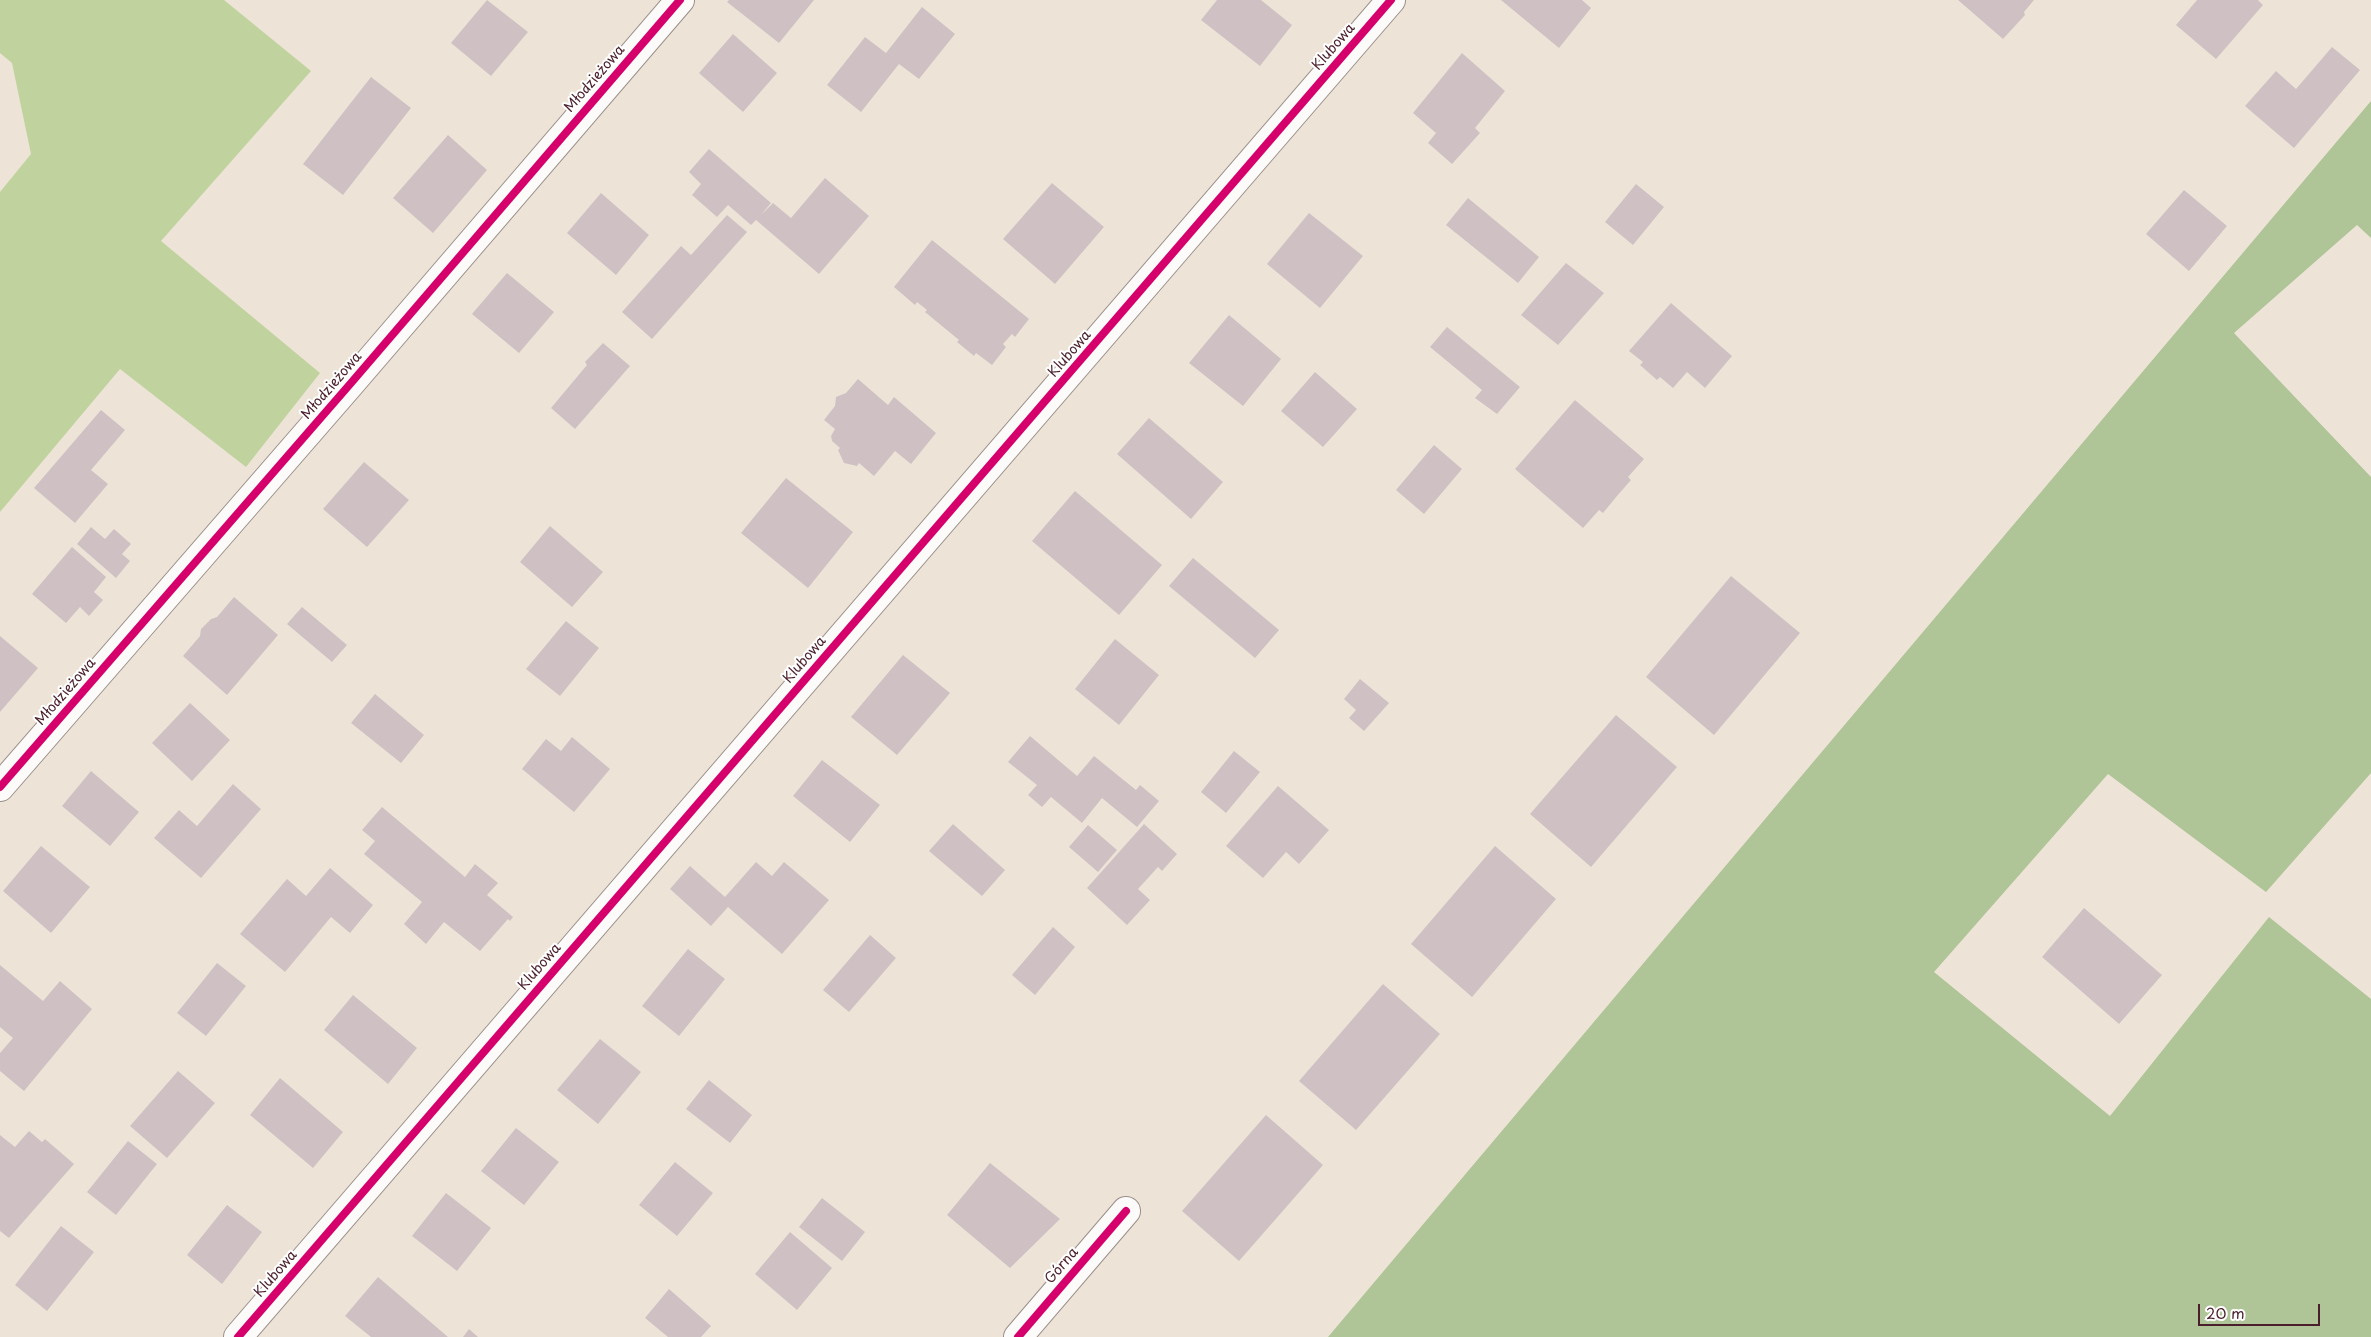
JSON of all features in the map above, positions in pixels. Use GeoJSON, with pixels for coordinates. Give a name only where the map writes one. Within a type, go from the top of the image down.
{"type":"FeatureCollection","features":[{"type":"Feature","properties":{"kind":"street","name":"Młodzieżowa"},"geometry":{"type":"LineString","coordinates":[[0,787],[680,0]]}},
{"type":"Feature","properties":{"kind":"street","name":"Klubowa"},"geometry":{"type":"LineString","coordinates":[[238,1337],[1391,0]]}},
{"type":"Feature","properties":{"kind":"street","name":"Górna"},"geometry":{"type":"LineString","coordinates":[[1018,1337],[1126,1211]]}},
{"type":"Feature","properties":{"kind":"green space"},"geometry":{"type":"Polygon","coordinates":[[[0,0],[224,0],[311,71],[161,241],[320,373],[246,467],[120,369],[0,512],[0,192],[31,154],[12,63],[0,53],[0,0]]]}},
{"type":"Feature","properties":{"kind":"green space"},"geometry":{"type":"Polygon","coordinates":[[[2371,101],[2371,238],[2357,225],[2234,333],[2371,477],[2371,773],[2266,892],[2108,774],[1934,972],[2110,1116],[2269,917],[2371,999],[2371,1337],[1328,1337],[2371,101]]]}},
{"type":"Feature","properties":{"kind":"building"},"geometry":{"type":"Polygon","coordinates":[[[487,0],[528,32],[491,76],[451,43],[487,0]]]}},
{"type":"Feature","properties":{"kind":"building"},"geometry":{"type":"Polygon","coordinates":[[[729,0],[814,0],[779,43],[727,2],[729,0]]]}},
{"type":"Feature","properties":{"kind":"building"},"geometry":{"type":"Polygon","coordinates":[[[1217,0],[1261,0],[1292,25],[1260,66],[1201,20],[1217,0]]]}},
{"type":"Feature","properties":{"kind":"building"},"geometry":{"type":"Polygon","coordinates":[[[1501,0],[1582,0],[1591,8],[1559,48],[1501,0]]]}},
{"type":"Feature","properties":{"kind":"building"},"geometry":{"type":"Polygon","coordinates":[[[1958,0],[2034,0],[2024,12],[2025,15],[2003,39],[1958,0]]]}},
{"type":"Feature","properties":{"kind":"building"},"geometry":{"type":"Polygon","coordinates":[[[2197,0],[2258,0],[2263,5],[2216,59],[2176,25],[2197,0]]]}},
{"type":"Feature","properties":{"kind":"building"},"geometry":{"type":"Polygon","coordinates":[[[922,7],[955,34],[919,79],[899,64],[861,112],[827,85],[865,37],[886,53],[922,7]]]}},
{"type":"Feature","properties":{"kind":"building"},"geometry":{"type":"Polygon","coordinates":[[[733,34],[777,73],[743,112],[699,73],[733,34]]]}},
{"type":"Feature","properties":{"kind":"building"},"geometry":{"type":"Polygon","coordinates":[[[2332,47],[2360,70],[2294,148],[2245,106],[2276,71],[2296,89],[2332,47]]]}},
{"type":"Feature","properties":{"kind":"building"},"geometry":{"type":"Polygon","coordinates":[[[1462,53],[1505,91],[1475,128],[1480,133],[1452,164],[1428,143],[1436,133],[1413,113],[1462,53]]]}},
{"type":"Feature","properties":{"kind":"building"},"geometry":{"type":"Polygon","coordinates":[[[371,77],[411,108],[343,195],[303,164],[371,77]]]}},
{"type":"Feature","properties":{"kind":"building"},"geometry":{"type":"Polygon","coordinates":[[[448,135],[487,170],[433,233],[393,198],[448,135]]]}},
{"type":"Feature","properties":{"kind":"building"},"geometry":{"type":"Polygon","coordinates":[[[709,149],[771,203],[761,215],[773,203],[791,218],[825,178],[869,216],[819,274],[756,220],[751,225],[728,205],[717,217],[692,195],[701,184],[689,172],[709,149]]]}},
{"type":"Feature","properties":{"kind":"building"},"geometry":{"type":"Polygon","coordinates":[[[1052,183],[1104,227],[1055,284],[1003,239],[1052,183]]]}},
{"type":"Feature","properties":{"kind":"building"},"geometry":{"type":"Polygon","coordinates":[[[1636,184],[1664,207],[1633,245],[1605,222],[1636,184]]]}},
{"type":"Feature","properties":{"kind":"building"},"geometry":{"type":"Polygon","coordinates":[[[2184,190],[2227,226],[2189,271],[2146,234],[2184,190]]]}},
{"type":"Feature","properties":{"kind":"building"},"geometry":{"type":"Polygon","coordinates":[[[601,193],[649,235],[616,275],[567,233],[601,193]]]}},
{"type":"Feature","properties":{"kind":"building"},"geometry":{"type":"Polygon","coordinates":[[[1468,198],[1539,257],[1518,283],[1446,225],[1468,198]]]}},
{"type":"Feature","properties":{"kind":"building"},"geometry":{"type":"Polygon","coordinates":[[[1309,213],[1363,256],[1320,308],[1267,264],[1309,213]]]}},
{"type":"Feature","properties":{"kind":"building"},"geometry":{"type":"Polygon","coordinates":[[[727,215],[747,232],[652,339],[622,312],[681,246],[691,255],[727,215]]]}},
{"type":"Feature","properties":{"kind":"building"},"geometry":{"type":"Polygon","coordinates":[[[932,240],[1029,319],[1015,337],[1012,334],[1003,344],[1006,347],[992,365],[976,353],[974,356],[957,342],[959,340],[925,312],[927,310],[917,302],[915,305],[894,287],[932,240]]]}},
{"type":"Feature","properties":{"kind":"building"},"geometry":{"type":"Polygon","coordinates":[[[1566,263],[1604,293],[1558,345],[1521,315],[1566,263]]]}},
{"type":"Feature","properties":{"kind":"building"},"geometry":{"type":"Polygon","coordinates":[[[507,273],[554,312],[519,353],[472,314],[507,273]]]}},
{"type":"Feature","properties":{"kind":"building"},"geometry":{"type":"Polygon","coordinates":[[[1671,303],[1732,356],[1705,388],[1687,372],[1673,388],[1660,377],[1657,380],[1640,365],[1643,362],[1629,351],[1671,303]]]}},
{"type":"Feature","properties":{"kind":"building"},"geometry":{"type":"Polygon","coordinates":[[[1229,315],[1281,359],[1243,406],[1189,363],[1229,315]]]}},
{"type":"Feature","properties":{"kind":"building"},"geometry":{"type":"Polygon","coordinates":[[[1447,327],[1520,387],[1497,414],[1475,398],[1482,390],[1430,347],[1447,327]]]}},
{"type":"Feature","properties":{"kind":"building"},"geometry":{"type":"Polygon","coordinates":[[[603,343],[630,366],[575,429],[551,408],[587,365],[585,362],[603,343]]]}},
{"type":"Feature","properties":{"kind":"building"},"geometry":{"type":"Polygon","coordinates":[[[1315,372],[1357,409],[1323,447],[1281,411],[1315,372]]]}},
{"type":"Feature","properties":{"kind":"building"},"geometry":{"type":"Polygon","coordinates":[[[858,379],[888,405],[894,397],[936,433],[911,464],[895,451],[874,476],[859,463],[857,466],[844,463],[838,450],[840,448],[832,441],[831,436],[835,429],[824,420],[835,406],[836,397],[846,393],[858,379]]]}},
{"type":"Feature","properties":{"kind":"building"},"geometry":{"type":"Polygon","coordinates":[[[1575,400],[1644,459],[1628,477],[1631,480],[1603,513],[1599,510],[1583,528],[1515,469],[1575,400]]]}},
{"type":"Feature","properties":{"kind":"building"},"geometry":{"type":"Polygon","coordinates":[[[101,410],[125,430],[91,470],[108,484],[75,523],[34,488],[101,410]]]}},
{"type":"Feature","properties":{"kind":"building"},"geometry":{"type":"Polygon","coordinates":[[[1149,418],[1223,482],[1191,519],[1117,454],[1149,418]]]}},
{"type":"Feature","properties":{"kind":"building"},"geometry":{"type":"Polygon","coordinates":[[[1434,445],[1462,469],[1424,514],[1396,490],[1434,445]]]}},
{"type":"Feature","properties":{"kind":"building"},"geometry":{"type":"Polygon","coordinates":[[[364,462],[409,500],[367,547],[323,509],[364,462]]]}},
{"type":"Feature","properties":{"kind":"building"},"geometry":{"type":"Polygon","coordinates":[[[786,478],[853,532],[808,588],[741,533],[786,478]]]}},
{"type":"Feature","properties":{"kind":"building"},"geometry":{"type":"Polygon","coordinates":[[[1075,491],[1162,565],[1119,615],[1032,541],[1075,491]]]}},
{"type":"Feature","properties":{"kind":"building"},"geometry":{"type":"Polygon","coordinates":[[[550,526],[603,572],[572,607],[520,562],[550,526]]]}},
{"type":"Feature","properties":{"kind":"building"},"geometry":{"type":"Polygon","coordinates":[[[91,527],[105,539],[114,529],[131,544],[122,554],[130,561],[116,578],[77,544],[91,527]]]}},
{"type":"Feature","properties":{"kind":"building"},"geometry":{"type":"Polygon","coordinates":[[[72,547],[106,577],[94,592],[103,600],[89,616],[80,607],[66,623],[32,594],[72,547]]]}},
{"type":"Feature","properties":{"kind":"building"},"geometry":{"type":"Polygon","coordinates":[[[1193,558],[1279,630],[1255,658],[1169,586],[1193,558]]]}},
{"type":"Feature","properties":{"kind":"building"},"geometry":{"type":"Polygon","coordinates":[[[1731,576],[1800,633],[1714,735],[1646,677],[1731,576]]]}},
{"type":"Feature","properties":{"kind":"building"},"geometry":{"type":"Polygon","coordinates":[[[234,597],[278,635],[227,695],[183,656],[200,636],[201,629],[211,619],[217,617],[234,597]]]}},
{"type":"Feature","properties":{"kind":"building"},"geometry":{"type":"Polygon","coordinates":[[[302,607],[347,645],[332,662],[287,624],[302,607]]]}},
{"type":"Feature","properties":{"kind":"building"},"geometry":{"type":"Polygon","coordinates":[[[566,621],[599,648],[560,696],[526,669],[566,621]]]}},
{"type":"Feature","properties":{"kind":"building"},"geometry":{"type":"Polygon","coordinates":[[[0,636],[38,668],[0,712],[0,636]]]}},
{"type":"Feature","properties":{"kind":"building"},"geometry":{"type":"Polygon","coordinates":[[[1115,639],[1159,675],[1119,725],[1075,689],[1115,639]]]}},
{"type":"Feature","properties":{"kind":"building"},"geometry":{"type":"Polygon","coordinates":[[[903,655],[950,693],[897,755],[851,717],[903,655]]]}},
{"type":"Feature","properties":{"kind":"building"},"geometry":{"type":"Polygon","coordinates":[[[1360,679],[1389,703],[1364,731],[1349,718],[1356,710],[1344,699],[1360,679]]]}},
{"type":"Feature","properties":{"kind":"building"},"geometry":{"type":"Polygon","coordinates":[[[375,694],[424,735],[401,763],[351,723],[375,694]]]}},
{"type":"Feature","properties":{"kind":"building"},"geometry":{"type":"Polygon","coordinates":[[[190,703],[230,740],[192,781],[152,743],[190,703]]]}},
{"type":"Feature","properties":{"kind":"building"},"geometry":{"type":"Polygon","coordinates":[[[1616,715],[1677,767],[1591,867],[1530,814],[1616,715]]]}},
{"type":"Feature","properties":{"kind":"building"},"geometry":{"type":"Polygon","coordinates":[[[1030,736],[1077,776],[1094,756],[1136,790],[1140,785],[1159,801],[1137,827],[1102,798],[1082,823],[1051,797],[1042,807],[1028,795],[1037,785],[1008,762],[1030,736]]]}},
{"type":"Feature","properties":{"kind":"building"},"geometry":{"type":"Polygon","coordinates":[[[572,737],[610,769],[574,812],[522,769],[546,739],[561,751],[572,737]]]}},
{"type":"Feature","properties":{"kind":"building"},"geometry":{"type":"Polygon","coordinates":[[[1234,751],[1260,772],[1226,813],[1201,792],[1234,751]]]}},
{"type":"Feature","properties":{"kind":"building"},"geometry":{"type":"Polygon","coordinates":[[[822,760],[880,805],[850,842],[793,796],[822,760]]]}},
{"type":"Feature","properties":{"kind":"building"},"geometry":{"type":"Polygon","coordinates":[[[91,771],[139,812],[110,846],[62,806],[91,771]]]}},
{"type":"Feature","properties":{"kind":"building"},"geometry":{"type":"Polygon","coordinates":[[[233,784],[261,809],[201,878],[154,838],[179,810],[197,826],[233,784]]]}},
{"type":"Feature","properties":{"kind":"building"},"geometry":{"type":"Polygon","coordinates":[[[1278,786],[1329,830],[1299,864],[1286,852],[1263,878],[1226,846],[1278,786]]]}},
{"type":"Feature","properties":{"kind":"building"},"geometry":{"type":"Polygon","coordinates":[[[382,807],[465,877],[475,864],[498,883],[487,895],[513,917],[510,921],[508,919],[480,951],[444,922],[426,944],[404,924],[422,902],[364,854],[375,841],[362,830],[382,807]]]}},
{"type":"Feature","properties":{"kind":"building"},"geometry":{"type":"Polygon","coordinates":[[[953,824],[1005,870],[982,896],[929,851],[953,824]]]}},
{"type":"Feature","properties":{"kind":"building"},"geometry":{"type":"Polygon","coordinates":[[[1144,824],[1177,854],[1162,871],[1158,867],[1138,889],[1150,900],[1127,925],[1087,888],[1144,824]]]}},
{"type":"Feature","properties":{"kind":"building"},"geometry":{"type":"Polygon","coordinates":[[[1088,825],[1117,850],[1098,872],[1069,847],[1088,825]]]}},
{"type":"Feature","properties":{"kind":"building"},"geometry":{"type":"Polygon","coordinates":[[[41,846],[90,887],[51,933],[3,891],[41,846]]]}},
{"type":"Feature","properties":{"kind":"building"},"geometry":{"type":"Polygon","coordinates":[[[1495,846],[1556,899],[1472,997],[1411,944],[1495,846]]]}},
{"type":"Feature","properties":{"kind":"building"},"geometry":{"type":"Polygon","coordinates":[[[756,862],[772,876],[784,862],[829,900],[782,954],[728,907],[711,926],[670,889],[690,866],[725,897],[756,862]]]}},
{"type":"Feature","properties":{"kind":"building"},"geometry":{"type":"Polygon","coordinates":[[[330,868],[373,905],[350,933],[331,917],[285,972],[240,934],[287,879],[306,896],[330,868]]]}},
{"type":"Feature","properties":{"kind":"building"},"geometry":{"type":"Polygon","coordinates":[[[2084,908],[2162,975],[2119,1024],[2042,957],[2084,908]]]}},
{"type":"Feature","properties":{"kind":"building"},"geometry":{"type":"Polygon","coordinates":[[[1053,927],[1075,947],[1035,995],[1012,975],[1053,927]]]}},
{"type":"Feature","properties":{"kind":"building"},"geometry":{"type":"Polygon","coordinates":[[[870,935],[896,958],[849,1012],[823,990],[870,935]]]}},
{"type":"Feature","properties":{"kind":"building"},"geometry":{"type":"Polygon","coordinates":[[[688,949],[725,979],[679,1036],[642,1006],[688,949]]]}},
{"type":"Feature","properties":{"kind":"building"},"geometry":{"type":"Polygon","coordinates":[[[217,963],[246,986],[206,1036],[177,1013],[217,963]]]}},
{"type":"Feature","properties":{"kind":"building"},"geometry":{"type":"Polygon","coordinates":[[[0,965],[43,1001],[60,981],[92,1009],[24,1091],[0,1071],[0,1053],[13,1038],[0,1027],[0,965]]]}},
{"type":"Feature","properties":{"kind":"building"},"geometry":{"type":"Polygon","coordinates":[[[1383,984],[1440,1034],[1356,1130],[1299,1081],[1383,984]]]}},
{"type":"Feature","properties":{"kind":"building"},"geometry":{"type":"Polygon","coordinates":[[[353,995],[417,1048],[388,1084],[324,1030],[353,995]]]}},
{"type":"Feature","properties":{"kind":"building"},"geometry":{"type":"Polygon","coordinates":[[[600,1039],[641,1072],[598,1124],[557,1090],[600,1039]]]}},
{"type":"Feature","properties":{"kind":"building"},"geometry":{"type":"Polygon","coordinates":[[[178,1071],[215,1103],[167,1158],[130,1126],[178,1071]]]}},
{"type":"Feature","properties":{"kind":"building"},"geometry":{"type":"Polygon","coordinates":[[[280,1078],[343,1132],[313,1168],[250,1115],[280,1078]]]}},
{"type":"Feature","properties":{"kind":"building"},"geometry":{"type":"Polygon","coordinates":[[[709,1080],[752,1115],[730,1143],[686,1109],[709,1080]]]}},
{"type":"Feature","properties":{"kind":"building"},"geometry":{"type":"Polygon","coordinates":[[[1266,1115],[1323,1165],[1239,1261],[1182,1211],[1266,1115]]]}},
{"type":"Feature","properties":{"kind":"building"},"geometry":{"type":"Polygon","coordinates":[[[516,1128],[559,1162],[524,1205],[481,1171],[516,1128]]]}},
{"type":"Feature","properties":{"kind":"building"},"geometry":{"type":"Polygon","coordinates":[[[29,1131],[42,1142],[45,1139],[74,1164],[9,1238],[0,1231],[0,1135],[15,1147],[29,1131]]]}},
{"type":"Feature","properties":{"kind":"building"},"geometry":{"type":"Polygon","coordinates":[[[128,1141],[157,1164],[116,1215],[87,1192],[128,1141]]]}},
{"type":"Feature","properties":{"kind":"building"},"geometry":{"type":"Polygon","coordinates":[[[675,1162],[713,1193],[677,1236],[639,1205],[675,1162]]]}},
{"type":"Feature","properties":{"kind":"building"},"geometry":{"type":"Polygon","coordinates":[[[990,1163],[1060,1219],[1010,1268],[947,1215],[990,1163]]]}},
{"type":"Feature","properties":{"kind":"building"},"geometry":{"type":"Polygon","coordinates":[[[446,1193],[491,1228],[457,1271],[412,1236],[446,1193]]]}},
{"type":"Feature","properties":{"kind":"building"},"geometry":{"type":"Polygon","coordinates":[[[822,1198],[865,1232],[842,1261],[799,1227],[822,1198]]]}},
{"type":"Feature","properties":{"kind":"building"},"geometry":{"type":"Polygon","coordinates":[[[227,1205],[262,1232],[222,1284],[187,1255],[227,1205]]]}},
{"type":"Feature","properties":{"kind":"building"},"geometry":{"type":"Polygon","coordinates":[[[61,1226],[94,1252],[47,1311],[15,1285],[61,1226]]]}},
{"type":"Feature","properties":{"kind":"building"},"geometry":{"type":"Polygon","coordinates":[[[790,1232],[832,1268],[797,1310],[755,1274],[790,1232]]]}},
{"type":"Feature","properties":{"kind":"building"},"geometry":{"type":"Polygon","coordinates":[[[378,1277],[448,1337],[371,1337],[345,1316],[378,1277]]]}},
{"type":"Feature","properties":{"kind":"building"},"geometry":{"type":"Polygon","coordinates":[[[669,1289],[711,1326],[701,1337],[668,1337],[645,1318],[669,1289]]]}},
{"type":"Feature","properties":{"kind":"building"},"geometry":{"type":"Polygon","coordinates":[[[469,1329],[478,1337],[463,1337],[469,1329]]]}},
{"type":"Feature","properties":{"kind":"cycle path"},"geometry":{"type":"LineString","coordinates":[[0,787],[680,0]]}},
{"type":"Feature","properties":{"kind":"cycle path"},"geometry":{"type":"LineString","coordinates":[[238,1337],[1391,0]]}},
{"type":"Feature","properties":{"kind":"cycle path"},"geometry":{"type":"LineString","coordinates":[[1018,1337],[1126,1211]]}}]}
